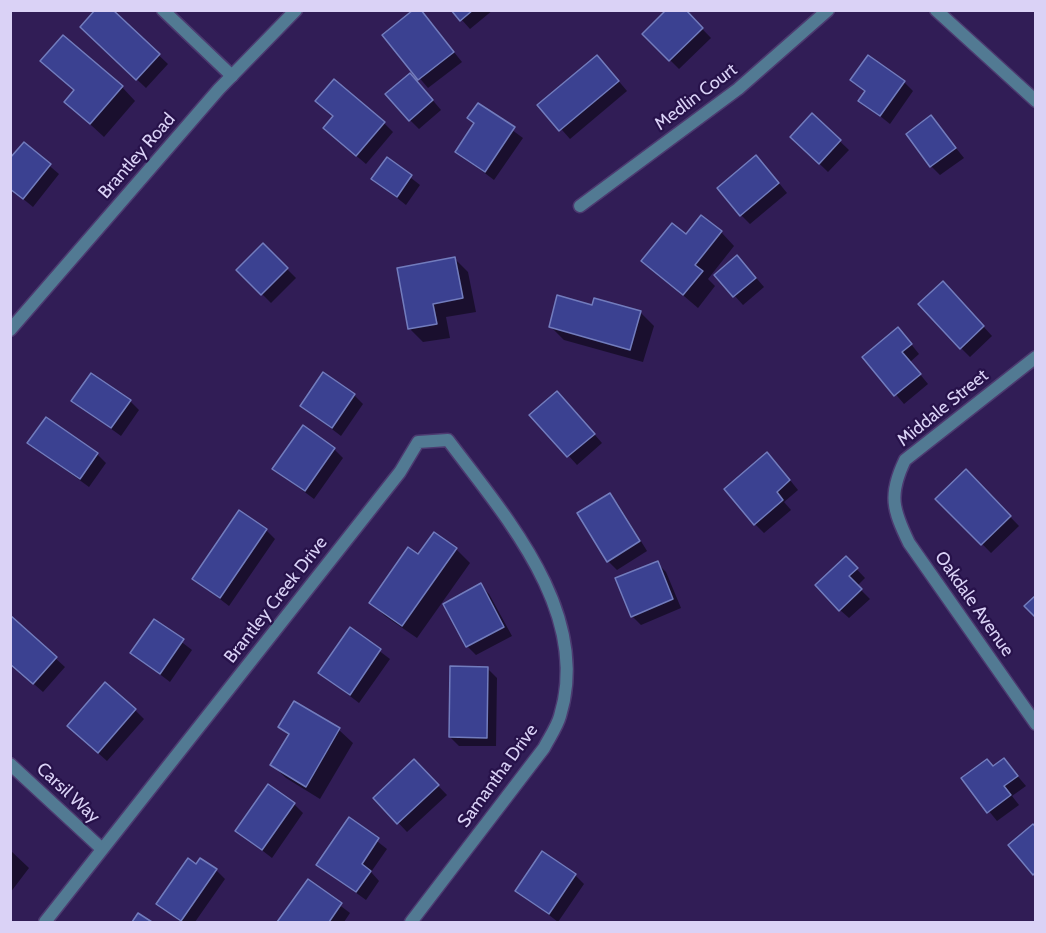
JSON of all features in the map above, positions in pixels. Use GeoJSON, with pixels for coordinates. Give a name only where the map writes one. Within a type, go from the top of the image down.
{"type":"FeatureCollection","features":[{"type":"Feature","properties":{"kind":"street"},"geometry":{"type":"LineString","coordinates":[[163,10],[232,75]]}},
{"type":"Feature","properties":{"kind":"street","name":"Brantley Road"},"geometry":{"type":"LineString","coordinates":[[10,330],[232,75],[296,10]]}},
{"type":"Feature","properties":{"kind":"street","name":"Medlin Court"},"geometry":{"type":"LineString","coordinates":[[580,206],[738,89],[828,10]]}},
{"type":"Feature","properties":{"kind":"street"},"geometry":{"type":"LineString","coordinates":[[936,10],[1035,101]]}},
{"type":"Feature","properties":{"kind":"street","name":"Middale Street"},"geometry":{"type":"LineString","coordinates":[[894,500],[894,482],[905,460],[1035,357]]}},
{"type":"Feature","properties":{"kind":"street","name":"Brantley Creek Drive"},"geometry":{"type":"LineString","coordinates":[[45,922],[400,472],[418,442],[448,440],[492,498],[537,567]]}},
{"type":"Feature","properties":{"kind":"street","name":"Oakdale Avenue"},"geometry":{"type":"LineString","coordinates":[[894,500],[898,519],[909,543],[1034,717]]}},
{"type":"Feature","properties":{"kind":"street","name":"Samantha Drive"},"geometry":{"type":"LineString","coordinates":[[411,922],[544,748],[560,717],[567,681],[564,633],[553,597],[537,567]]}},
{"type":"Feature","properties":{"kind":"street","name":"Carsil Way"},"geometry":{"type":"LineString","coordinates":[[10,764],[102,849]]}},
{"type":"Feature","properties":{"kind":"building"},"geometry":{"type":"Polygon","coordinates":[[[95,10],[113,10],[160,54],[136,80],[80,27],[95,10]]]}},
{"type":"Feature","properties":{"kind":"building"},"geometry":{"type":"Polygon","coordinates":[[[413,10],[421,10],[454,52],[418,80],[382,35],[413,10]]]}},
{"type":"Feature","properties":{"kind":"building"},"geometry":{"type":"Polygon","coordinates":[[[451,10],[473,10],[460,21],[451,10]]]}},
{"type":"Feature","properties":{"kind":"building"},"geometry":{"type":"Polygon","coordinates":[[[666,10],[686,10],[703,28],[669,61],[642,34],[666,10]]]}},
{"type":"Feature","properties":{"kind":"building"},"geometry":{"type":"Polygon","coordinates":[[[63,35],[123,86],[90,124],[64,102],[74,90],[40,61],[63,35]]]}},
{"type":"Feature","properties":{"kind":"building"},"geometry":{"type":"Polygon","coordinates":[[[597,55],[619,81],[559,131],[537,105],[597,55]]]}},
{"type":"Feature","properties":{"kind":"building"},"geometry":{"type":"Polygon","coordinates":[[[868,55],[905,81],[880,116],[858,101],[865,91],[850,80],[868,55]]]}},
{"type":"Feature","properties":{"kind":"building"},"geometry":{"type":"Polygon","coordinates":[[[410,73],[433,100],[409,121],[385,94],[410,73]]]}},
{"type":"Feature","properties":{"kind":"building"},"geometry":{"type":"Polygon","coordinates":[[[334,79],[385,122],[356,156],[323,128],[333,116],[315,101],[334,79]]]}},
{"type":"Feature","properties":{"kind":"building"},"geometry":{"type":"Polygon","coordinates":[[[478,103],[515,127],[485,172],[455,152],[474,123],[467,118],[478,103]]]}},
{"type":"Feature","properties":{"kind":"building"},"geometry":{"type":"Polygon","coordinates":[[[812,113],[841,140],[819,164],[790,137],[812,113]]]}},
{"type":"Feature","properties":{"kind":"building"},"geometry":{"type":"Polygon","coordinates":[[[931,115],[956,148],[930,167],[906,134],[931,115]]]}},
{"type":"Feature","properties":{"kind":"building"},"geometry":{"type":"Polygon","coordinates":[[[24,142],[51,164],[23,199],[10,189],[10,158],[24,142]]]}},
{"type":"Feature","properties":{"kind":"building"},"geometry":{"type":"Polygon","coordinates":[[[756,155],[779,183],[740,216],[717,188],[756,155]]]}},
{"type":"Feature","properties":{"kind":"building"},"geometry":{"type":"Polygon","coordinates":[[[387,157],[412,175],[397,197],[371,179],[387,157]]]}},
{"type":"Feature","properties":{"kind":"building"},"geometry":{"type":"Polygon","coordinates":[[[701,215],[722,231],[695,265],[703,271],[683,295],[641,261],[672,223],[686,234],[701,215]]]}},
{"type":"Feature","properties":{"kind":"building"},"geometry":{"type":"Polygon","coordinates":[[[263,243],[288,268],[261,295],[236,270],[263,243]]]}},
{"type":"Feature","properties":{"kind":"building"},"geometry":{"type":"Polygon","coordinates":[[[737,255],[756,278],[733,297],[714,275],[737,255]]]}},
{"type":"Feature","properties":{"kind":"building"},"geometry":{"type":"Polygon","coordinates":[[[455,257],[463,298],[433,304],[437,324],[408,329],[397,268],[455,257]]]}},
{"type":"Feature","properties":{"kind":"building"},"geometry":{"type":"Polygon","coordinates":[[[943,281],[984,326],[960,349],[918,304],[943,281]]]}},
{"type":"Feature","properties":{"kind":"building"},"geometry":{"type":"Polygon","coordinates":[[[557,295],[592,305],[594,298],[641,311],[630,350],[549,327],[557,295]]]}},
{"type":"Feature","properties":{"kind":"building"},"geometry":{"type":"Polygon","coordinates":[[[898,327],[912,344],[902,352],[921,374],[894,396],[862,357],[898,327]]]}},
{"type":"Feature","properties":{"kind":"building"},"geometry":{"type":"Polygon","coordinates":[[[323,372],[355,394],[332,428],[300,406],[323,372]]]}},
{"type":"Feature","properties":{"kind":"building"},"geometry":{"type":"Polygon","coordinates":[[[91,373],[131,400],[111,428],[71,401],[91,373]]]}},
{"type":"Feature","properties":{"kind":"building"},"geometry":{"type":"Polygon","coordinates":[[[557,391],[595,434],[567,457],[529,415],[557,391]]]}},
{"type":"Feature","properties":{"kind":"building"},"geometry":{"type":"Polygon","coordinates":[[[46,417],[98,453],[80,479],[27,443],[46,417]]]}},
{"type":"Feature","properties":{"kind":"building"},"geometry":{"type":"Polygon","coordinates":[[[303,425],[335,448],[305,491],[272,469],[303,425]]]}},
{"type":"Feature","properties":{"kind":"building"},"geometry":{"type":"Polygon","coordinates":[[[767,452],[790,480],[777,492],[783,500],[754,525],[724,489],[767,452]]]}},
{"type":"Feature","properties":{"kind":"building"},"geometry":{"type":"Polygon","coordinates":[[[966,469],[1011,516],[981,545],[935,499],[966,469]]]}},
{"type":"Feature","properties":{"kind":"building"},"geometry":{"type":"Polygon","coordinates":[[[610,493],[640,541],[607,562],[577,513],[610,493]]]}},
{"type":"Feature","properties":{"kind":"building"},"geometry":{"type":"Polygon","coordinates":[[[239,510],[267,529],[220,598],[192,579],[239,510]]]}},
{"type":"Feature","properties":{"kind":"building"},"geometry":{"type":"Polygon","coordinates":[[[434,532],[457,548],[402,626],[369,603],[408,547],[418,554],[434,532]]]}},
{"type":"Feature","properties":{"kind":"building"},"geometry":{"type":"Polygon","coordinates":[[[846,556],[858,568],[849,576],[862,589],[839,611],[815,585],[846,556]]]}},
{"type":"Feature","properties":{"kind":"building"},"geometry":{"type":"Polygon","coordinates":[[[658,561],[673,599],[631,617],[615,578],[658,561]]]}},
{"type":"Feature","properties":{"kind":"building"},"geometry":{"type":"Polygon","coordinates":[[[481,583],[504,627],[466,647],[443,604],[481,583]]]}},
{"type":"Feature","properties":{"kind":"building"},"geometry":{"type":"Polygon","coordinates":[[[1036,595],[1036,618],[1024,606],[1036,595]]]}},
{"type":"Feature","properties":{"kind":"building"},"geometry":{"type":"Polygon","coordinates":[[[10,615],[57,657],[33,684],[10,664],[10,615]]]}},
{"type":"Feature","properties":{"kind":"building"},"geometry":{"type":"Polygon","coordinates":[[[154,619],[184,639],[160,674],[130,653],[154,619]]]}},
{"type":"Feature","properties":{"kind":"building"},"geometry":{"type":"Polygon","coordinates":[[[350,627],[381,649],[350,695],[318,673],[350,627]]]}},
{"type":"Feature","properties":{"kind":"building"},"geometry":{"type":"Polygon","coordinates":[[[450,666],[488,667],[487,738],[449,737],[450,666]]]}},
{"type":"Feature","properties":{"kind":"building"},"geometry":{"type":"Polygon","coordinates":[[[105,682],[136,709],[98,753],[67,726],[105,682]]]}},
{"type":"Feature","properties":{"kind":"building"},"geometry":{"type":"Polygon","coordinates":[[[294,701],[340,728],[306,787],[270,765],[289,734],[278,727],[294,701]]]}},
{"type":"Feature","properties":{"kind":"building"},"geometry":{"type":"Polygon","coordinates":[[[1004,758],[1018,776],[1004,786],[1011,795],[987,813],[961,778],[987,759],[993,766],[1004,758]]]}},
{"type":"Feature","properties":{"kind":"building"},"geometry":{"type":"Polygon","coordinates":[[[414,759],[439,785],[397,824],[373,798],[414,759]]]}},
{"type":"Feature","properties":{"kind":"building"},"geometry":{"type":"Polygon","coordinates":[[[268,784],[295,803],[262,850],[235,831],[268,784]]]}},
{"type":"Feature","properties":{"kind":"building"},"geometry":{"type":"Polygon","coordinates":[[[349,817],[379,838],[362,864],[371,871],[356,892],[316,865],[349,817]]]}},
{"type":"Feature","properties":{"kind":"building"},"geometry":{"type":"Polygon","coordinates":[[[1033,824],[1036,827],[1036,872],[1033,875],[1008,845],[1033,824]]]}},
{"type":"Feature","properties":{"kind":"building"},"geometry":{"type":"Polygon","coordinates":[[[542,851],[576,874],[549,914],[515,891],[542,851]]]}},
{"type":"Feature","properties":{"kind":"building"},"geometry":{"type":"Polygon","coordinates":[[[188,858],[196,864],[200,858],[217,869],[181,921],[156,904],[188,858]]]}},
{"type":"Feature","properties":{"kind":"building"},"geometry":{"type":"Polygon","coordinates":[[[308,879],[342,903],[329,922],[277,922],[308,879]]]}},
{"type":"Feature","properties":{"kind":"building"},"geometry":{"type":"Polygon","coordinates":[[[138,913],[152,922],[132,922],[138,913]]]}}]}
